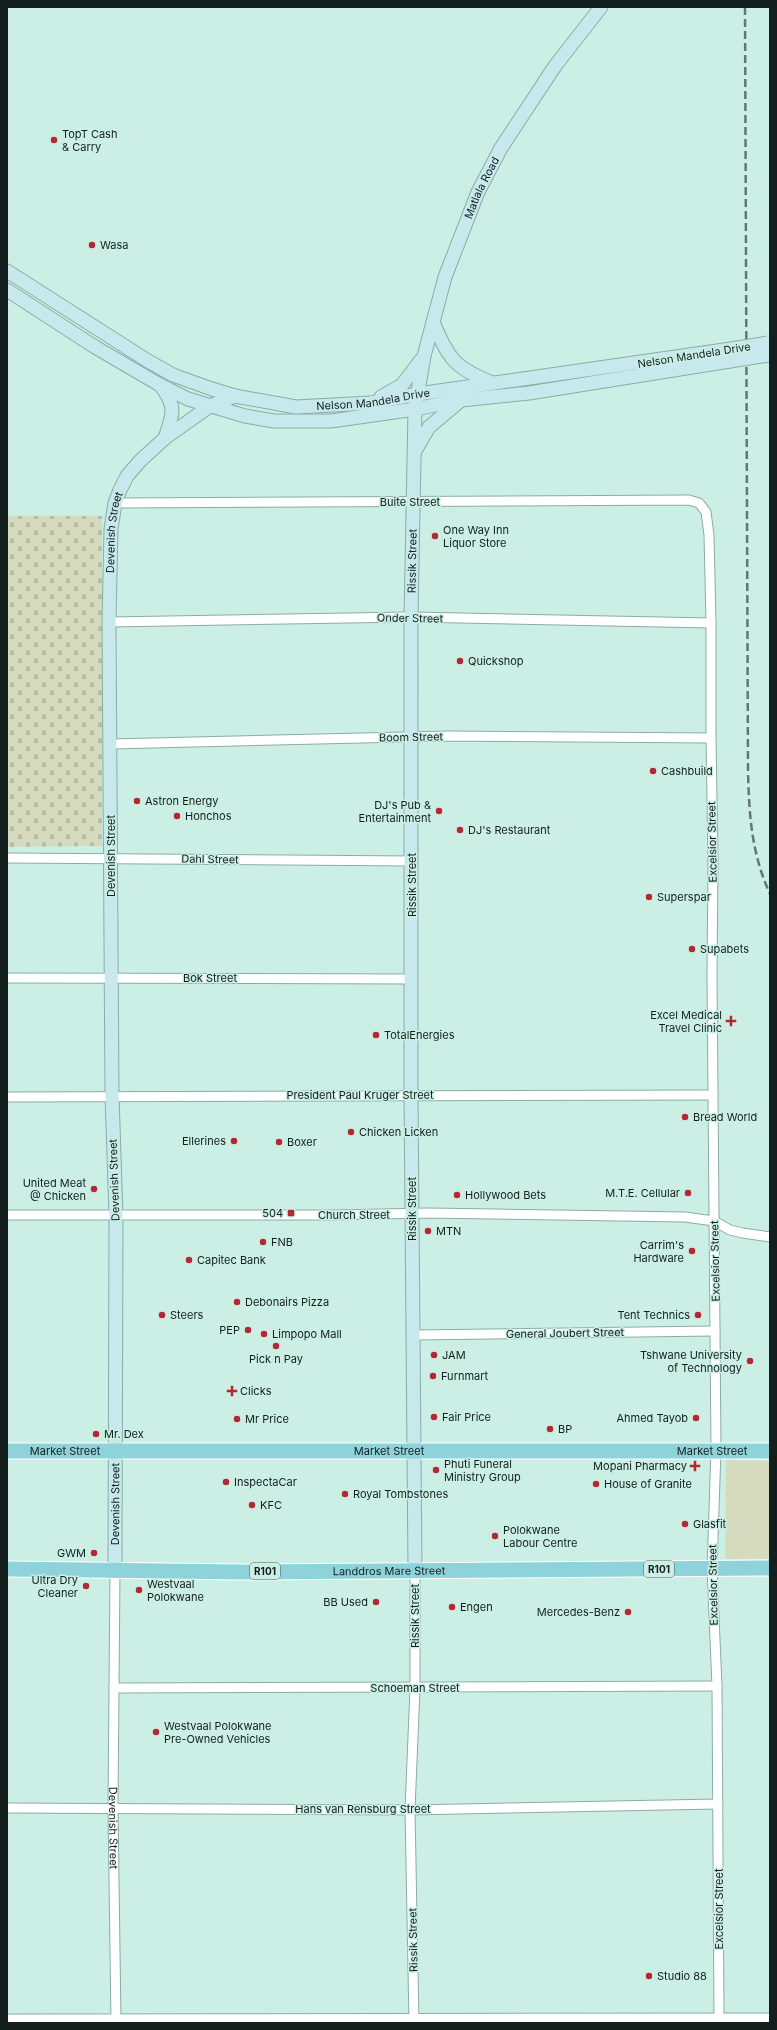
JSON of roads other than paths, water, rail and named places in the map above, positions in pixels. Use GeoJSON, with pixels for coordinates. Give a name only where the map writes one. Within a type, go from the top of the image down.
{"type":"FeatureCollection","features":[{"type":"Feature","properties":{"kind":"main road","name":"Matlala Road"},"geometry":{"type":"LineString","coordinates":[[418,394],[424,356],[444,277],[478,192],[501,148],[555,66],[601,7]]}},
{"type":"Feature","properties":{"kind":"main road","name":"Nelson Mandela Drive"},"geometry":{"type":"LineString","coordinates":[[7,271],[166,371],[192,382],[234,396],[296,407],[327,407],[370,403],[418,394],[731,355]]}},
{"type":"Feature","properties":{"kind":"main road","name":"Nelson Mandela Drive"},"geometry":{"type":"LineString","coordinates":[[7,290],[121,362],[160,385],[188,399],[259,419],[289,422],[331,422],[461,400],[529,393],[769,349]]}},
{"type":"Feature","properties":{"kind":"main road"},"geometry":{"type":"LineString","coordinates":[[433,320],[443,344],[457,364],[465,371],[494,384]]}},
{"type":"Feature","properties":{"kind":"main road"},"geometry":{"type":"LineString","coordinates":[[370,403],[402,385],[424,356]]}},
{"type":"Feature","properties":{"kind":"main road"},"geometry":{"type":"LineString","coordinates":[[160,385],[170,399],[173,409],[165,438]]}},
{"type":"Feature","properties":{"kind":"main road","name":"Rissik Street"},"geometry":{"type":"LineString","coordinates":[[415,1570],[412,1214],[411,617],[413,455],[415,409],[418,394]]}},
{"type":"Feature","properties":{"kind":"main road","name":"Devenish Street"},"geometry":{"type":"LineString","coordinates":[[115,1570],[116,1215],[112,1096],[109,549],[115,503],[127,476],[140,461],[165,438],[210,406],[234,396]]}},
{"type":"Feature","properties":{"kind":"main road"},"geometry":{"type":"LineString","coordinates":[[413,455],[429,427],[461,400]]}},
{"type":"Feature","properties":{"kind":"main road","name":"Market Street"},"geometry":{"type":"LineString","coordinates":[[7,1451],[770,1451]]}},
{"type":"Feature","properties":{"kind":"main road","name":"Landdros Mare Street"},"geometry":{"type":"LineString","coordinates":[[7,1569],[242,1572],[770,1568]]}},
{"type":"Feature","properties":{"kind":"street","name":"Buite Street"},"geometry":{"type":"LineString","coordinates":[[115,503],[689,500],[699,503],[702,506]]}},
{"type":"Feature","properties":{"kind":"street","name":"Excelsior Street"},"geometry":{"type":"LineString","coordinates":[[702,506],[708,520],[711,623],[716,1450],[712,1569],[717,1686],[719,2018]]}},
{"type":"Feature","properties":{"kind":"street","name":"Onder Street"},"geometry":{"type":"LineString","coordinates":[[109,622],[411,617],[711,623]]}},
{"type":"Feature","properties":{"kind":"street","name":"Boom Street"},"geometry":{"type":"LineString","coordinates":[[111,744],[412,737],[711,738]]}},
{"type":"Feature","properties":{"kind":"street","name":"Dahl Street"},"geometry":{"type":"LineString","coordinates":[[7,858],[412,861]]}},
{"type":"Feature","properties":{"kind":"street","name":"Bok Street"},"geometry":{"type":"LineString","coordinates":[[7,978],[412,979]]}},
{"type":"Feature","properties":{"kind":"street","name":"President Paul Kruger Street"},"geometry":{"type":"LineString","coordinates":[[7,1096],[412,1094],[713,1095]]}},
{"type":"Feature","properties":{"kind":"street","name":"Church Street"},"geometry":{"type":"LineString","coordinates":[[7,1215],[412,1214],[685,1217],[714,1221],[730,1230],[770,1237]]}},
{"type":"Feature","properties":{"kind":"street","name":"General Joubert Street"},"geometry":{"type":"LineString","coordinates":[[414,1335],[715,1331]]}},
{"type":"Feature","properties":{"kind":"street","name":"Devenish Street"},"geometry":{"type":"LineString","coordinates":[[115,1570],[113,1807],[116,2021]]}},
{"type":"Feature","properties":{"kind":"street","name":"Rissik Street"},"geometry":{"type":"LineString","coordinates":[[414,2020],[410,1810],[415,1688],[415,1570]]}},
{"type":"Feature","properties":{"kind":"street","name":"Schoeman Street"},"geometry":{"type":"LineString","coordinates":[[114,1688],[717,1686]]}},
{"type":"Feature","properties":{"kind":"street","name":"Hans van Rensburg Street"},"geometry":{"type":"LineString","coordinates":[[7,1808],[113,1807],[410,1810],[718,1804]]}},
{"type":"Feature","properties":{"kind":"street"},"geometry":{"type":"LineString","coordinates":[[7,2019],[116,2021],[770,2018]]}},
{"type":"Feature","properties":{"kind":"railway"},"geometry":{"type":"LineString","coordinates":[[745,7],[748,786],[750,817],[755,848],[770,894]]}},
{"type":"Feature","properties":{"kind":"place","name":"TopT Cash & Carry"},"geometry":{"type":"Point","coordinates":[54,140]}},
{"type":"Feature","properties":{"kind":"place","name":"Wasa"},"geometry":{"type":"Point","coordinates":[92,245]}},
{"type":"Feature","properties":{"kind":"place","name":"One Way Inn Liquor Store"},"geometry":{"type":"Point","coordinates":[435,536]}},
{"type":"Feature","properties":{"kind":"place","name":"Quickshop"},"geometry":{"type":"Point","coordinates":[460,661]}},
{"type":"Feature","properties":{"kind":"place","name":"Cashbuild"},"geometry":{"type":"Point","coordinates":[653,771]}},
{"type":"Feature","properties":{"kind":"place","name":"Astron Energy"},"geometry":{"type":"Point","coordinates":[137,801]}},
{"type":"Feature","properties":{"kind":"place","name":"DJ's Pub & Entertainment"},"geometry":{"type":"Point","coordinates":[439,811]}},
{"type":"Feature","properties":{"kind":"place","name":"Honchos"},"geometry":{"type":"Point","coordinates":[177,816]}},
{"type":"Feature","properties":{"kind":"place","name":"DJ's Restaurant"},"geometry":{"type":"Point","coordinates":[460,830]}},
{"type":"Feature","properties":{"kind":"place","name":"Superspar"},"geometry":{"type":"Point","coordinates":[649,897]}},
{"type":"Feature","properties":{"kind":"place","name":"Supabets"},"geometry":{"type":"Point","coordinates":[692,949]}},
{"type":"Feature","properties":{"kind":"place","name":"Excel Medical Travel Clinic"},"geometry":{"type":"Point","coordinates":[731,1021]}},
{"type":"Feature","properties":{"kind":"place","name":"TotalEnergies"},"geometry":{"type":"Point","coordinates":[376,1035]}},
{"type":"Feature","properties":{"kind":"place","name":"Bread World"},"geometry":{"type":"Point","coordinates":[685,1117]}},
{"type":"Feature","properties":{"kind":"place","name":"Chicken Licken"},"geometry":{"type":"Point","coordinates":[351,1132]}},
{"type":"Feature","properties":{"kind":"place","name":"Ellerines"},"geometry":{"type":"Point","coordinates":[234,1141]}},
{"type":"Feature","properties":{"kind":"place","name":"Boxer"},"geometry":{"type":"Point","coordinates":[279,1142]}},
{"type":"Feature","properties":{"kind":"place","name":"United Meat @ Chicken"},"geometry":{"type":"Point","coordinates":[94,1189]}},
{"type":"Feature","properties":{"kind":"place","name":"M.T.E. Cellular"},"geometry":{"type":"Point","coordinates":[688,1193]}},
{"type":"Feature","properties":{"kind":"place","name":"Hollywood Bets"},"geometry":{"type":"Point","coordinates":[457,1195]}},
{"type":"Feature","properties":{"kind":"place","name":"504"},"geometry":{"type":"Point","coordinates":[291,1213]}},
{"type":"Feature","properties":{"kind":"place","name":"MTN"},"geometry":{"type":"Point","coordinates":[428,1231]}},
{"type":"Feature","properties":{"kind":"place","name":"FNB"},"geometry":{"type":"Point","coordinates":[263,1242]}},
{"type":"Feature","properties":{"kind":"place","name":"Carrim's Hardware"},"geometry":{"type":"Point","coordinates":[692,1251]}},
{"type":"Feature","properties":{"kind":"place","name":"Capitec Bank"},"geometry":{"type":"Point","coordinates":[189,1260]}},
{"type":"Feature","properties":{"kind":"place","name":"Debonairs Pizza"},"geometry":{"type":"Point","coordinates":[237,1302]}},
{"type":"Feature","properties":{"kind":"place","name":"Steers"},"geometry":{"type":"Point","coordinates":[162,1315]}},
{"type":"Feature","properties":{"kind":"place","name":"Tent Technics"},"geometry":{"type":"Point","coordinates":[698,1315]}},
{"type":"Feature","properties":{"kind":"place","name":"PEP"},"geometry":{"type":"Point","coordinates":[248,1330]}},
{"type":"Feature","properties":{"kind":"place","name":"Limpopo Mall"},"geometry":{"type":"Point","coordinates":[264,1334]}},
{"type":"Feature","properties":{"kind":"place","name":"Pick n Pay"},"geometry":{"type":"Point","coordinates":[276,1346]}},
{"type":"Feature","properties":{"kind":"place","name":"JAM"},"geometry":{"type":"Point","coordinates":[434,1355]}},
{"type":"Feature","properties":{"kind":"place","name":"Tshwane University of Technology"},"geometry":{"type":"Point","coordinates":[750,1361]}},
{"type":"Feature","properties":{"kind":"place","name":"Furnmart"},"geometry":{"type":"Point","coordinates":[433,1376]}},
{"type":"Feature","properties":{"kind":"place","name":"Clicks"},"geometry":{"type":"Point","coordinates":[232,1391]}},
{"type":"Feature","properties":{"kind":"place","name":"Fair Price"},"geometry":{"type":"Point","coordinates":[434,1417]}},
{"type":"Feature","properties":{"kind":"place","name":"Ahmed Tayob"},"geometry":{"type":"Point","coordinates":[696,1418]}},
{"type":"Feature","properties":{"kind":"place","name":"Mr Price"},"geometry":{"type":"Point","coordinates":[237,1419]}},
{"type":"Feature","properties":{"kind":"place","name":"BP"},"geometry":{"type":"Point","coordinates":[550,1429]}},
{"type":"Feature","properties":{"kind":"place","name":"Mr. Dex"},"geometry":{"type":"Point","coordinates":[96,1434]}},
{"type":"Feature","properties":{"kind":"place","name":"Mopani Pharmacy"},"geometry":{"type":"Point","coordinates":[695,1466]}},
{"type":"Feature","properties":{"kind":"place","name":"Phuti Funeral Ministry Group"},"geometry":{"type":"Point","coordinates":[436,1470]}},
{"type":"Feature","properties":{"kind":"place","name":"InspectaCar"},"geometry":{"type":"Point","coordinates":[226,1482]}},
{"type":"Feature","properties":{"kind":"place","name":"House of Granite"},"geometry":{"type":"Point","coordinates":[596,1484]}},
{"type":"Feature","properties":{"kind":"place","name":"Royal Tombstones"},"geometry":{"type":"Point","coordinates":[345,1494]}},
{"type":"Feature","properties":{"kind":"place","name":"KFC"},"geometry":{"type":"Point","coordinates":[252,1505]}},
{"type":"Feature","properties":{"kind":"place","name":"Glasfit"},"geometry":{"type":"Point","coordinates":[685,1524]}},
{"type":"Feature","properties":{"kind":"place","name":"Polokwane Labour Centre"},"geometry":{"type":"Point","coordinates":[495,1536]}},
{"type":"Feature","properties":{"kind":"place","name":"GWM"},"geometry":{"type":"Point","coordinates":[94,1553]}},
{"type":"Feature","properties":{"kind":"place","name":"Ultra Dry Cleaner"},"geometry":{"type":"Point","coordinates":[86,1586]}},
{"type":"Feature","properties":{"kind":"place","name":"Westvaal Polokwane"},"geometry":{"type":"Point","coordinates":[139,1590]}},
{"type":"Feature","properties":{"kind":"place","name":"BB Used"},"geometry":{"type":"Point","coordinates":[376,1602]}},
{"type":"Feature","properties":{"kind":"place","name":"Engen"},"geometry":{"type":"Point","coordinates":[452,1607]}},
{"type":"Feature","properties":{"kind":"place","name":"Mercedes-Benz"},"geometry":{"type":"Point","coordinates":[628,1612]}},
{"type":"Feature","properties":{"kind":"place","name":"Westvaal Polokwane Pre-Owned Vehicles"},"geometry":{"type":"Point","coordinates":[156,1732]}},
{"type":"Feature","properties":{"kind":"place","name":"Studio 88"},"geometry":{"type":"Point","coordinates":[649,1976]}}]}
